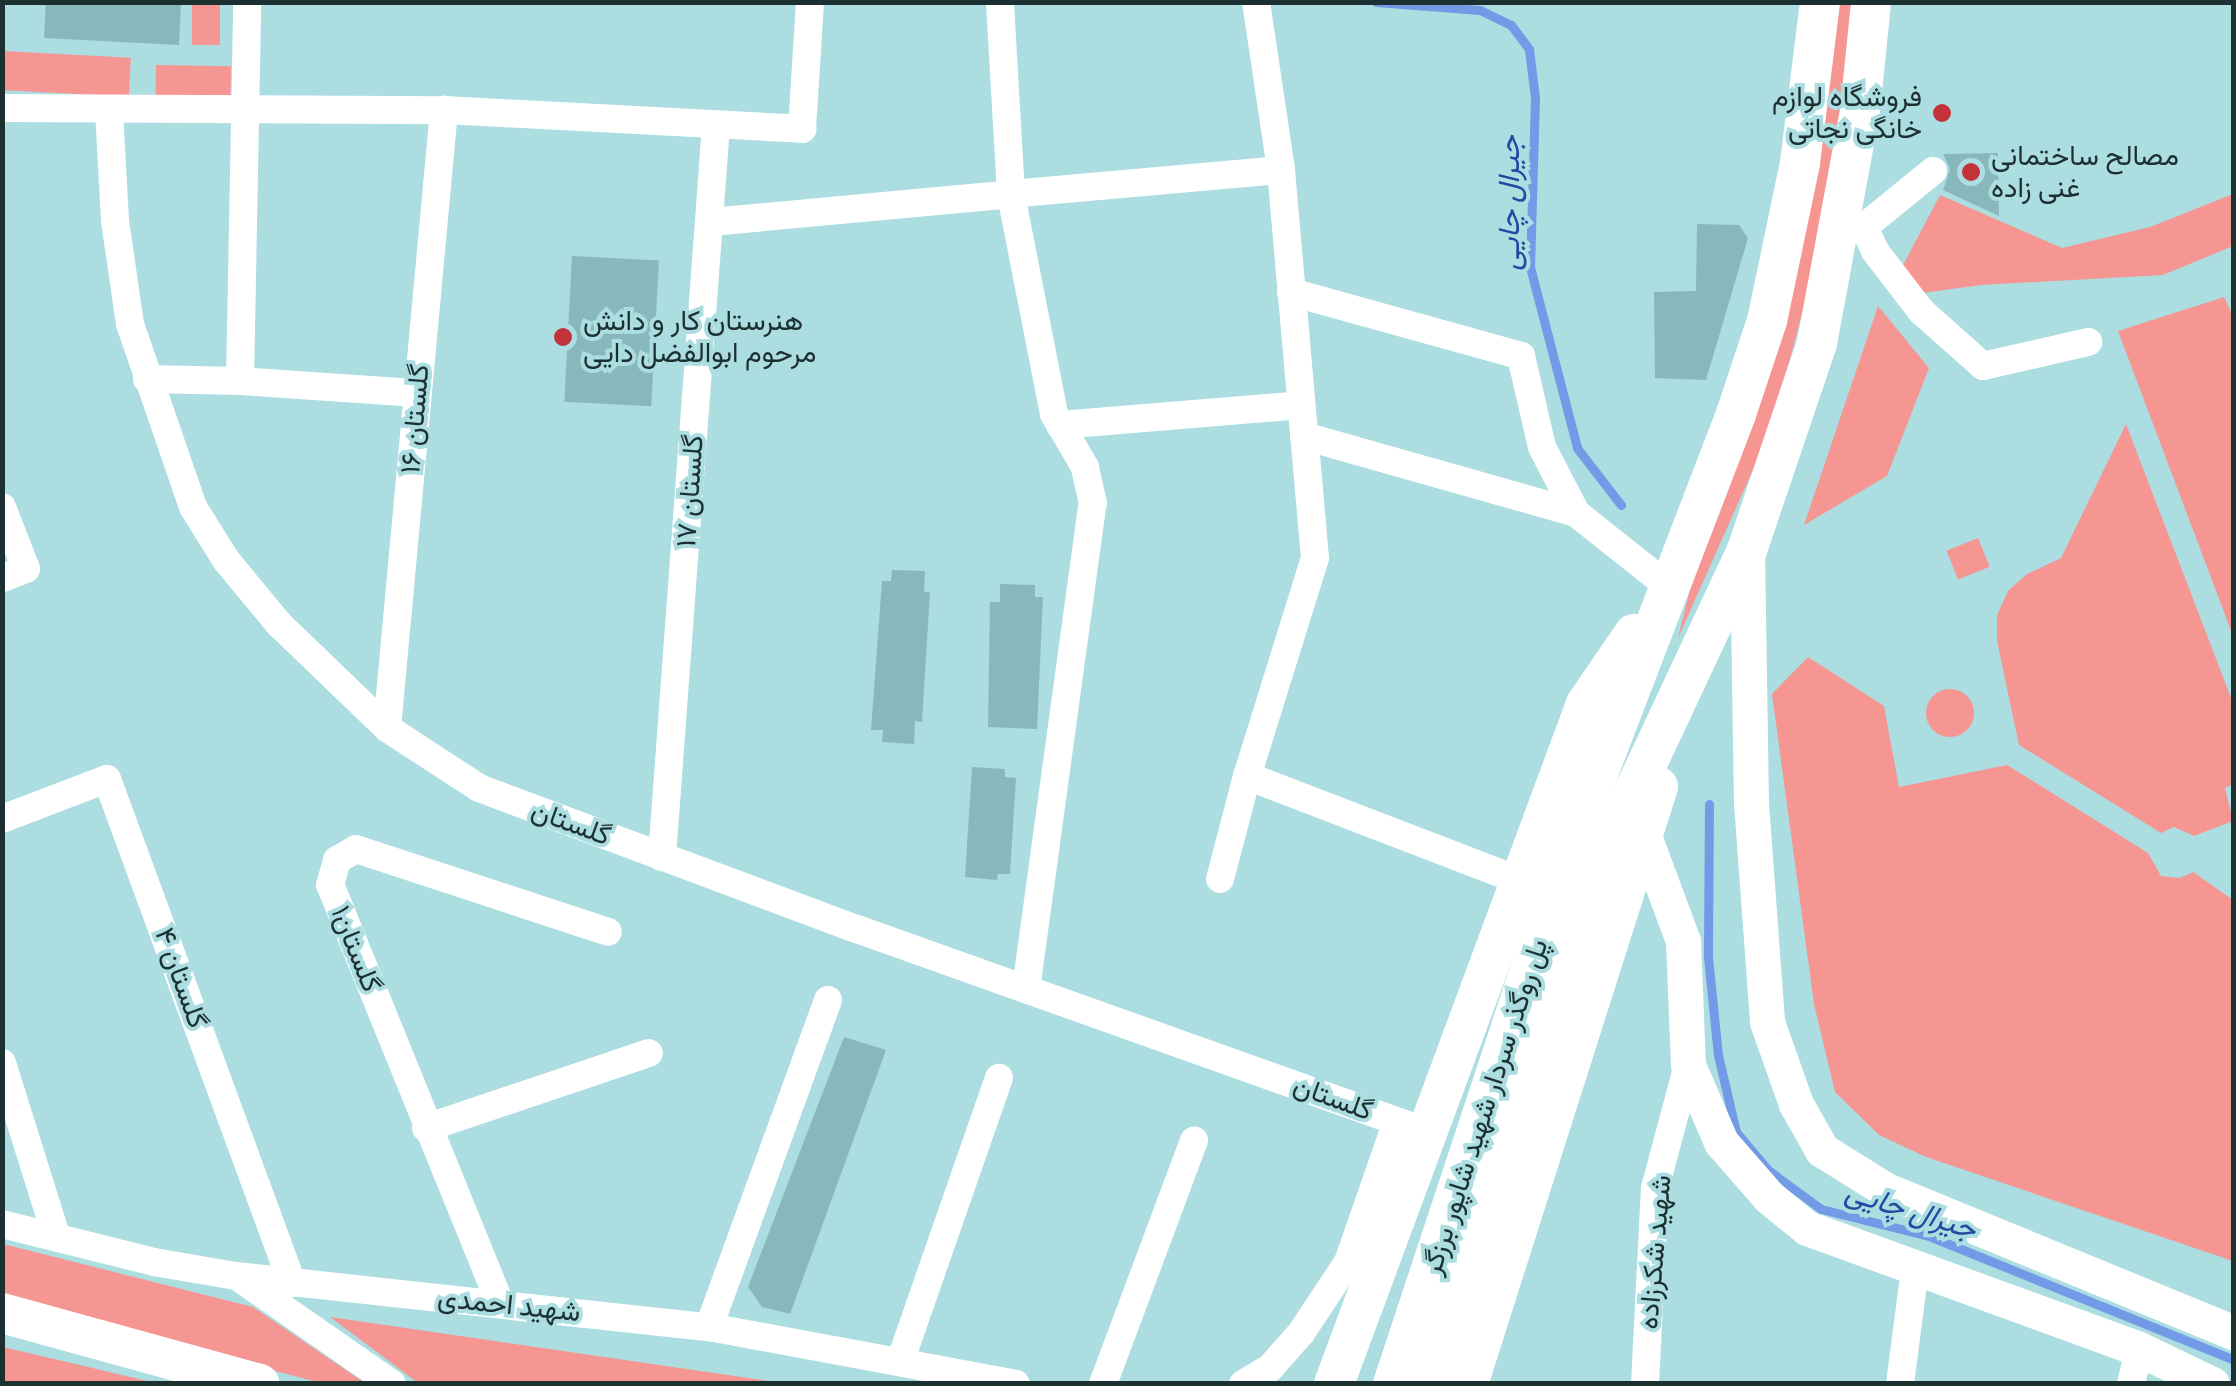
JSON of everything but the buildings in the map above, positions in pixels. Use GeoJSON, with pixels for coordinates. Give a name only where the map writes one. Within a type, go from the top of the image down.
{"type":"FeatureCollection","features":[{"type":"Feature","properties":{"kind":"main road"},"geometry":{"type":"LineString","coordinates":[[1334,1384],[1413,1127],[1520,882],[1586,704],[1668,586],[1736,414],[1767,321],[1800,163],[1820,2]]}},
{"type":"Feature","properties":{"kind":"main road"},"geometry":{"type":"LineString","coordinates":[[1468,1384],[1644,836],[1694,666],[1746,550],[1853,227],[1871,2]]}},
{"type":"Feature","properties":{"kind":"main road","name":"پل روگذر سردار شهید شاپور برزگر"},"geometry":{"type":"LineString","coordinates":[[1393,1384],[1576,831],[1668,586]]}},
{"type":"Feature","properties":{"kind":"main road","name":"پل روگذر سردار شهید شاپور برزگر"},"geometry":{"type":"LineString","coordinates":[[1426,1384],[1600,864],[1694,666]]}},
{"type":"Feature","properties":{"kind":"main road"},"geometry":{"type":"LineString","coordinates":[[2,1313],[259,1384]]}},
{"type":"Feature","properties":{"kind":"street"},"geometry":{"type":"LineString","coordinates":[[240,381],[247,2]]}},
{"type":"Feature","properties":{"kind":"street"},"geometry":{"type":"LineString","coordinates":[[2,108],[444,110],[802,129],[810,2]]}},
{"type":"Feature","properties":{"kind":"street"},"geometry":{"type":"LineString","coordinates":[[1000,2],[1011,194],[1054,414],[1084,467],[1093,503],[1026,989]]}},
{"type":"Feature","properties":{"kind":"street"},"geometry":{"type":"LineString","coordinates":[[1220,878],[1247,776],[1315,558],[1280,170],[1256,2]]}},
{"type":"Feature","properties":{"kind":"street","name":"گلستان"},"geometry":{"type":"LineString","coordinates":[[109,110],[115,220],[130,324],[193,508],[226,560],[279,624],[387,728],[478,788],[1413,1127]]}},
{"type":"Feature","properties":{"kind":"street","name":"گلستان ۱۶"},"geometry":{"type":"LineString","coordinates":[[387,728],[444,110]]}},
{"type":"Feature","properties":{"kind":"street","name":"گلستان ۱۷"},"geometry":{"type":"LineString","coordinates":[[662,857],[716,125]]}},
{"type":"Feature","properties":{"kind":"street"},"geometry":{"type":"LineString","coordinates":[[711,222],[1280,170]]}},
{"type":"Feature","properties":{"kind":"street"},"geometry":{"type":"LineString","coordinates":[[1933,171],[1853,227],[1921,311],[1983,366],[2088,342]]}},
{"type":"Feature","properties":{"kind":"street"},"geometry":{"type":"LineString","coordinates":[[1291,292],[1521,356],[1542,447],[1576,513]]}},
{"type":"Feature","properties":{"kind":"street"},"geometry":{"type":"LineString","coordinates":[[147,380],[240,381],[418,394]]}},
{"type":"Feature","properties":{"kind":"street"},"geometry":{"type":"LineString","coordinates":[[1060,425],[1301,404]]}},
{"type":"Feature","properties":{"kind":"street"},"geometry":{"type":"LineString","coordinates":[[1304,436],[1576,513],[1668,586]]}},
{"type":"Feature","properties":{"kind":"street"},"geometry":{"type":"LineString","coordinates":[[2,507],[14,573]]}},
{"type":"Feature","properties":{"kind":"street"},"geometry":{"type":"LineString","coordinates":[[1746,550],[1751,803],[1767,1022],[1796,1104],[1822,1150],[1886,1190],[2234,1333]]}},
{"type":"Feature","properties":{"kind":"street"},"geometry":{"type":"LineString","coordinates":[[1247,776],[1520,882]]}},
{"type":"Feature","properties":{"kind":"street","name":"گلستان ۴"},"geometry":{"type":"LineString","coordinates":[[2,819],[108,779],[292,1283]]}},
{"type":"Feature","properties":{"kind":"street"},"geometry":{"type":"LineString","coordinates":[[1644,836],[1683,941],[1688,1065],[1721,1142],[1769,1197],[1807,1228],[1916,1268],[2135,1366],[2212,1384]]}},
{"type":"Feature","properties":{"kind":"street","name":"گلستان۱"},"geometry":{"type":"LineString","coordinates":[[500,1303],[330,885],[337,860],[356,849],[608,932]]}},
{"type":"Feature","properties":{"kind":"street"},"geometry":{"type":"LineString","coordinates":[[709,1327],[828,1000]]}},
{"type":"Feature","properties":{"kind":"street"},"geometry":{"type":"LineString","coordinates":[[426,1128],[649,1053]]}},
{"type":"Feature","properties":{"kind":"street"},"geometry":{"type":"LineString","coordinates":[[2,1062],[57,1238]]}},
{"type":"Feature","properties":{"kind":"street","name":"شهید شکرزاده"},"geometry":{"type":"LineString","coordinates":[[1645,1384],[1655,1188],[1688,1065]]}},
{"type":"Feature","properties":{"kind":"street"},"geometry":{"type":"LineString","coordinates":[[900,1362],[999,1078]]}},
{"type":"Feature","properties":{"kind":"street"},"geometry":{"type":"LineString","coordinates":[[1243,1384],[1270,1368],[1301,1332],[1348,1262],[1413,1127]]}},
{"type":"Feature","properties":{"kind":"street"},"geometry":{"type":"LineString","coordinates":[[1103,1384],[1194,1140]]}},
{"type":"Feature","properties":{"kind":"street","name":"شهید احمدی"},"geometry":{"type":"LineString","coordinates":[[2,1224],[154,1262],[236,1276],[709,1327],[1016,1384]]}},
{"type":"Feature","properties":{"kind":"street"},"geometry":{"type":"LineString","coordinates":[[1900,1384],[1916,1268]]}},
{"type":"Feature","properties":{"kind":"street"},"geometry":{"type":"LineString","coordinates":[[236,1276],[392,1384]]}},
{"type":"Feature","properties":{"kind":"shaded area"},"geometry":{"type":"Polygon","coordinates":[[[192,3],[220,3],[220,45],[192,45],[192,3]]]}},
{"type":"Feature","properties":{"kind":"shaded area"},"geometry":{"type":"Polygon","coordinates":[[[1836,3],[1855,3],[1826,222],[1760,454],[1678,638],[1836,3]]]}},
{"type":"Feature","properties":{"kind":"shaded area"},"geometry":{"type":"Polygon","coordinates":[[[2,51],[131,58],[129,97],[2,90],[2,51]]]}},
{"type":"Feature","properties":{"kind":"shaded area"},"geometry":{"type":"Polygon","coordinates":[[[156,65],[231,66],[230,102],[155,101],[156,65]]]}},
{"type":"Feature","properties":{"kind":"shaded area"},"geometry":{"type":"Polygon","coordinates":[[[2233,194],[2233,246],[2163,275],[1981,285],[1922,293],[1902,267],[1940,195],[2062,248],[2150,227],[2233,194]]]}},
{"type":"Feature","properties":{"kind":"shaded area"},"geometry":{"type":"Polygon","coordinates":[[[2224,297],[2234,318],[2233,636],[2118,331],[2224,297]]]}},
{"type":"Feature","properties":{"kind":"shaded area"},"geometry":{"type":"Polygon","coordinates":[[[1878,306],[1929,368],[1887,476],[1804,525],[1878,306]]]}},
{"type":"Feature","properties":{"kind":"shaded area"},"geometry":{"type":"Polygon","coordinates":[[[2126,424],[2233,703],[2233,784],[2225,788],[2233,821],[2194,836],[2174,827],[2161,833],[2019,745],[1997,641],[1997,615],[2008,591],[2027,574],[2061,558],[2126,424]]]}},
{"type":"Feature","properties":{"kind":"shaded area"},"geometry":{"type":"Polygon","coordinates":[[[1978,538],[1990,567],[1958,579],[1946,551],[1978,538]]]}},
{"type":"Feature","properties":{"kind":"shaded area"},"geometry":{"type":"Polygon","coordinates":[[[1808,657],[1884,706],[1899,787],[2007,765],[2148,853],[2161,876],[2180,878],[2193,872],[2233,900],[2233,1261],[1926,1157],[1879,1135],[1835,1092],[1814,1004],[1772,694],[1808,657]]]}},
{"type":"Feature","properties":{"kind":"shaded area"},"geometry":{"type":"Polygon","coordinates":[[[1950,689],[1967,696],[1974,713],[1967,730],[1950,737],[1933,730],[1926,713],[1933,696],[1950,689]]]}},
{"type":"Feature","properties":{"kind":"shaded area"},"geometry":{"type":"Polygon","coordinates":[[[3,1244],[253,1307],[365,1383],[321,1383],[3,1300],[3,1244]]]}},
{"type":"Feature","properties":{"kind":"shaded area"},"geometry":{"type":"Polygon","coordinates":[[[330,1317],[782,1383],[418,1383],[330,1317]]]}},
{"type":"Feature","properties":{"kind":"shaded area"},"geometry":{"type":"Polygon","coordinates":[[[3,1347],[156,1383],[3,1383],[3,1347]]]}},
{"type":"Feature","properties":{"kind":"waterway","name":"جیرال چایی"},"geometry":{"type":"LineString","coordinates":[[1376,2],[1480,10],[1511,25],[1529,49],[1535,98],[1530,267],[1577,448],[1621,505]]}},
{"type":"Feature","properties":{"kind":"waterway","name":"جیرال چایی"},"geometry":{"type":"LineString","coordinates":[[1709,804],[1708,957],[1718,1055],[1736,1132],[1768,1170],[1821,1209],[1929,1236],[2234,1360]]}},
{"type":"Feature","properties":{"kind":"place","name":"فروشگاه لوازم خانگی نجاتی"},"geometry":{"type":"Point","coordinates":[1942,113]}},
{"type":"Feature","properties":{"kind":"place","name":"مصالح ساختمانی غنی زاده"},"geometry":{"type":"Point","coordinates":[1971,172]}},
{"type":"Feature","properties":{"kind":"place","name":"هنرستان کار و دانش مرحوم ابوالفضل دایی"},"geometry":{"type":"Point","coordinates":[563,337]}}]}
